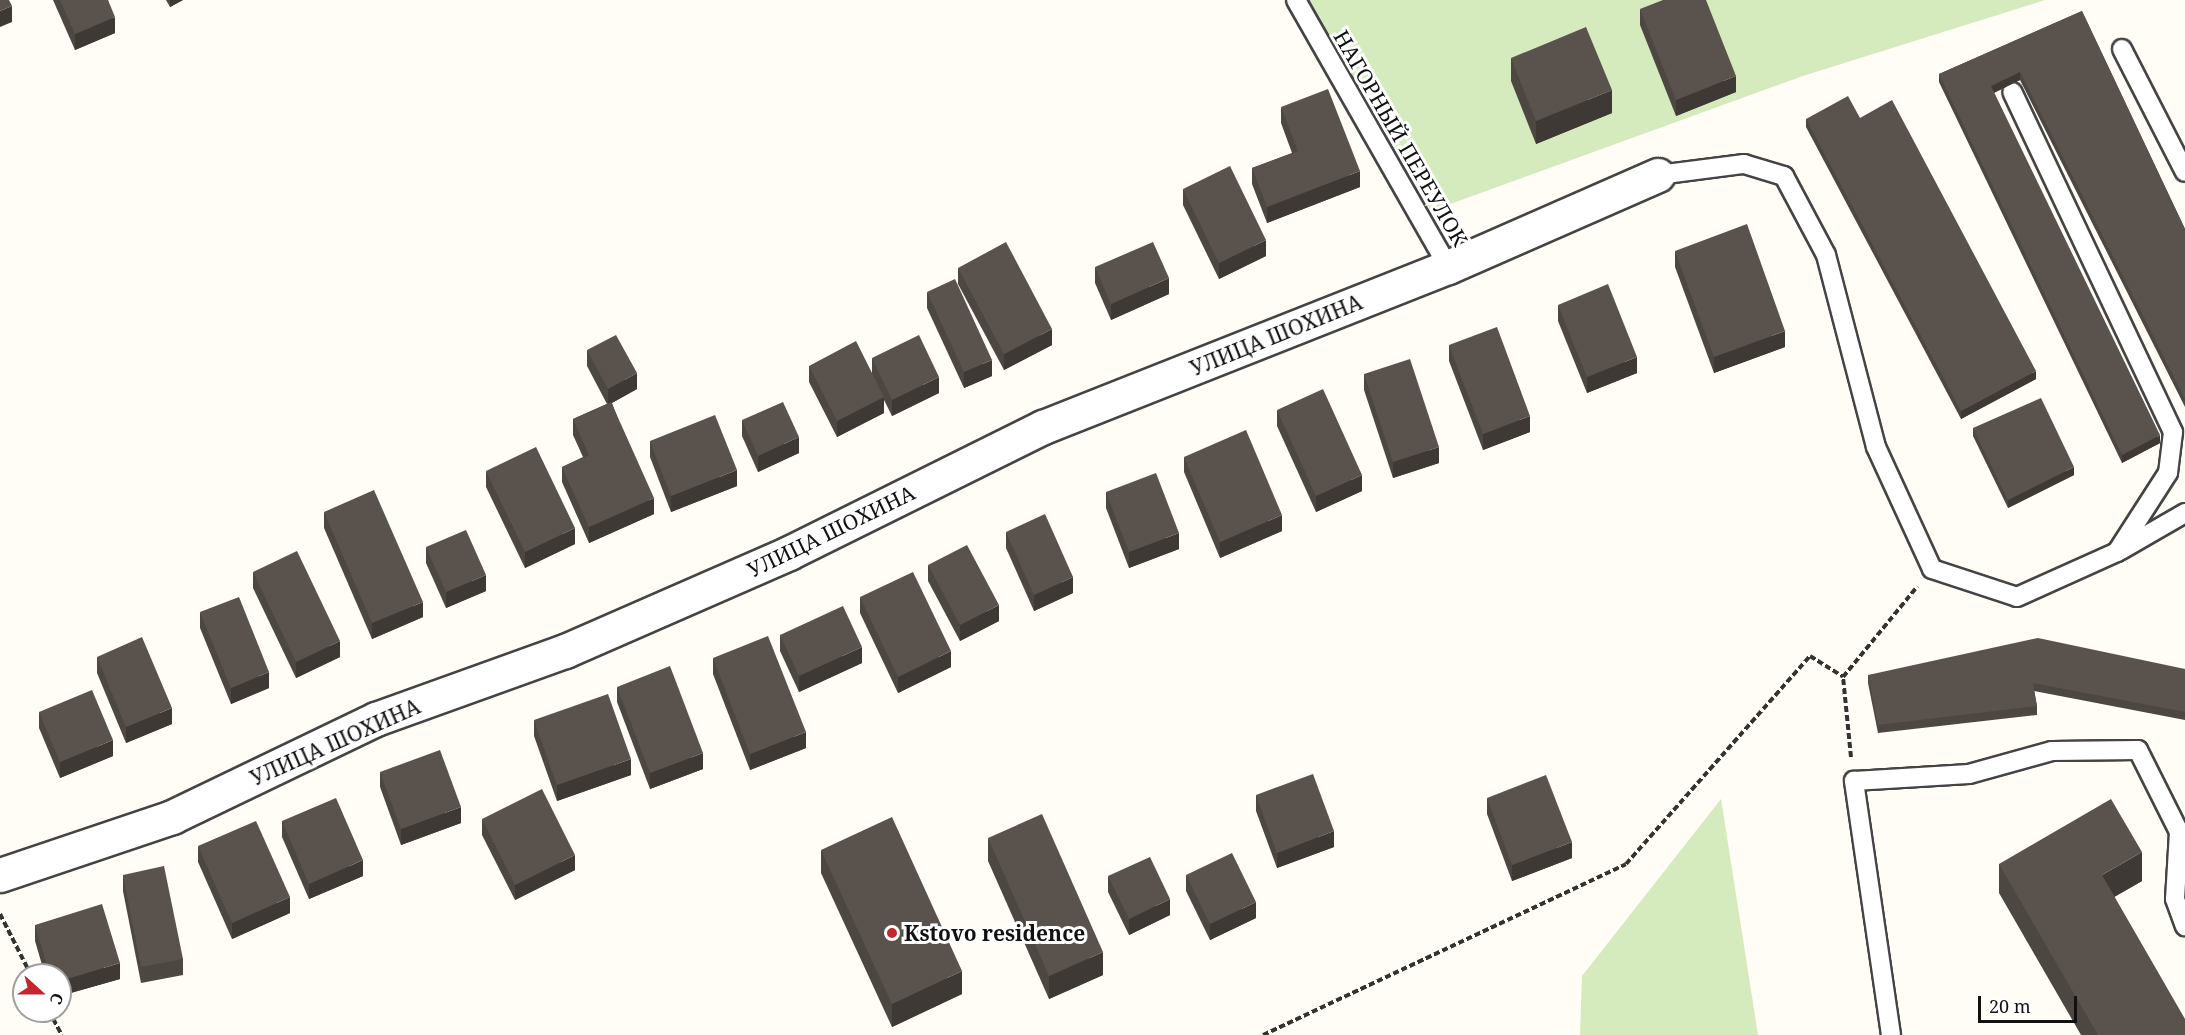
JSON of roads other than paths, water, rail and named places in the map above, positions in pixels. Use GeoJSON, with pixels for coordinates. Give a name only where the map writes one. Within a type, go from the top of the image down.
{"type":"FeatureCollection","features":[{"type":"Feature","properties":{"kind":"street","name":"УЛИЦА ШОХИНА"},"geometry":{"type":"LineString","coordinates":[[0,875],[172,817],[376,719],[565,651],[789,553],[1043,427],[1448,267],[1658,175]]}},
{"type":"Feature","properties":{"kind":"lane","name":"НАГОРНЫЙ ПЕРЕУЛОК"},"geometry":{"type":"LineString","coordinates":[[1296,0],[1448,267]]}},
{"type":"Feature","properties":{"kind":"lane"},"geometry":{"type":"LineString","coordinates":[[2122,49],[2185,172]]}},
{"type":"Feature","properties":{"kind":"lane"},"geometry":{"type":"LineString","coordinates":[[2012,92],[2172,432],[2168,473],[2117,552]]}},
{"type":"Feature","properties":{"kind":"lane"},"geometry":{"type":"LineString","coordinates":[[1658,175],[1744,164],[1784,176],[1826,255],[1876,447],[1932,570],[2017,597],[2117,552],[2185,513]]}},
{"type":"Feature","properties":{"kind":"lane"},"geometry":{"type":"LineString","coordinates":[[1891,1035],[1854,782],[1969,774],[2052,751],[2138,750],[2179,832],[2175,899],[2185,926]]}},
{"type":"Feature","properties":{"kind":"place","name":"Kstovo residence"},"geometry":{"type":"Point","coordinates":[892,933]}}]}
